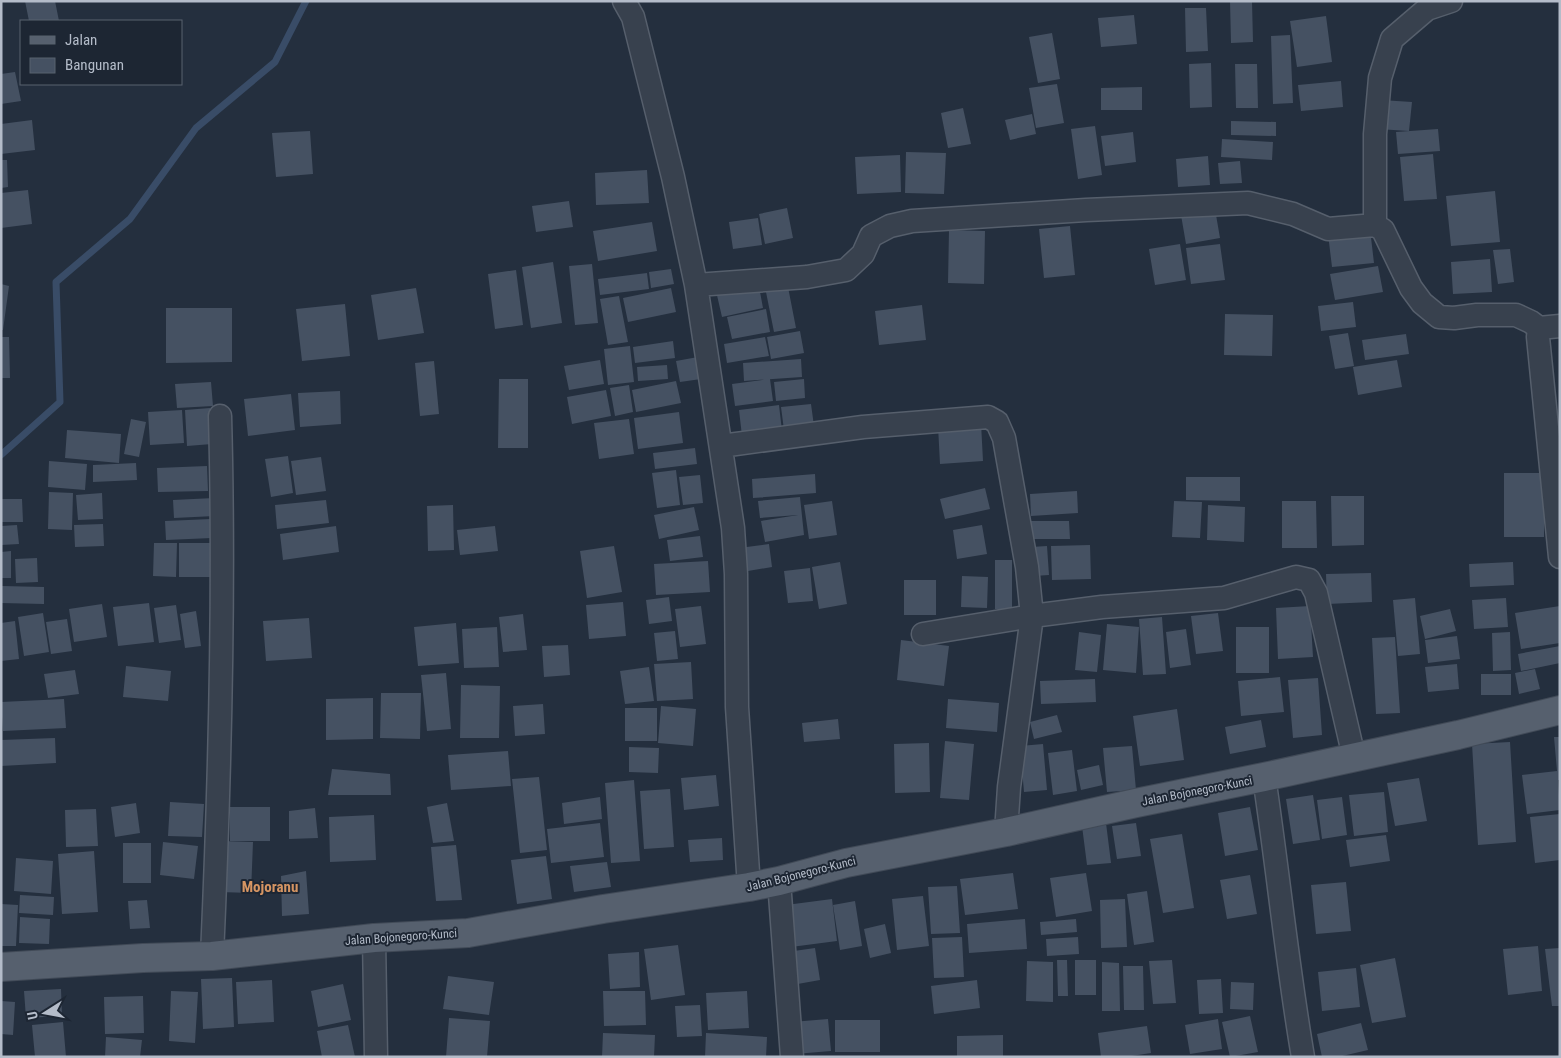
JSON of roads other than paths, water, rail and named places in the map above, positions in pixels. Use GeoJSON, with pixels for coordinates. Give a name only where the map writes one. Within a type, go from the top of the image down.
{"type":"FeatureCollection","features":[{"type":"Feature","properties":{"kind":"main road","name":"Jalan Bojonegoro-Kunci"},"geometry":{"type":"LineString","coordinates":[[1,968],[144,958],[212,956],[374,938],[468,932],[750,887],[779,881],[846,862],[1006,832],[1458,735],[1560,710]]}},
{"type":"Feature","properties":{"kind":"street"},"geometry":{"type":"LineString","coordinates":[[1375,225],[1375,134],[1380,78],[1392,39],[1427,9],[1451,1]]}},
{"type":"Feature","properties":{"kind":"street"},"geometry":{"type":"LineString","coordinates":[[628,9],[672,177],[696,285],[734,537],[737,707],[750,887]]}},
{"type":"Feature","properties":{"kind":"street"},"geometry":{"type":"LineString","coordinates":[[696,285],[807,277],[846,270],[862,254],[871,236],[890,226],[912,222],[1086,210],[1248,203],[1293,214],[1328,229],[1375,225],[1383,230],[1411,288],[1422,303],[1439,317],[1516,315],[1549,327],[1541,373],[1560,556]]}},
{"type":"Feature","properties":{"kind":"street"},"geometry":{"type":"LineString","coordinates":[[212,956],[222,658],[220,416]]}},
{"type":"Feature","properties":{"kind":"street"},"geometry":{"type":"LineString","coordinates":[[721,446],[863,427],[988,417],[997,422],[1004,438],[1027,567],[1032,616],[1010,778],[1006,832]]}},
{"type":"Feature","properties":{"kind":"street"},"geometry":{"type":"LineString","coordinates":[[923,634],[1032,616],[1102,607],[1224,598],[1296,576],[1309,580],[1316,593],[1354,757]]}},
{"type":"Feature","properties":{"kind":"street"},"geometry":{"type":"LineString","coordinates":[[1264,777],[1303,1057]]}},
{"type":"Feature","properties":{"kind":"street"},"geometry":{"type":"LineString","coordinates":[[779,881],[792,1057]]}},
{"type":"Feature","properties":{"kind":"street"},"geometry":{"type":"LineString","coordinates":[[374,938],[376,1057]]}},
{"type":"Feature","properties":{"kind":"waterway"},"geometry":{"type":"LineString","coordinates":[[1,455],[60,402],[56,282],[130,219],[196,128],[275,62],[306,1]]}},
{"type":"Feature","properties":{"kind":"district","name":"Mojoranu"},"geometry":{"type":"Point","coordinates":[270,887]}}]}
